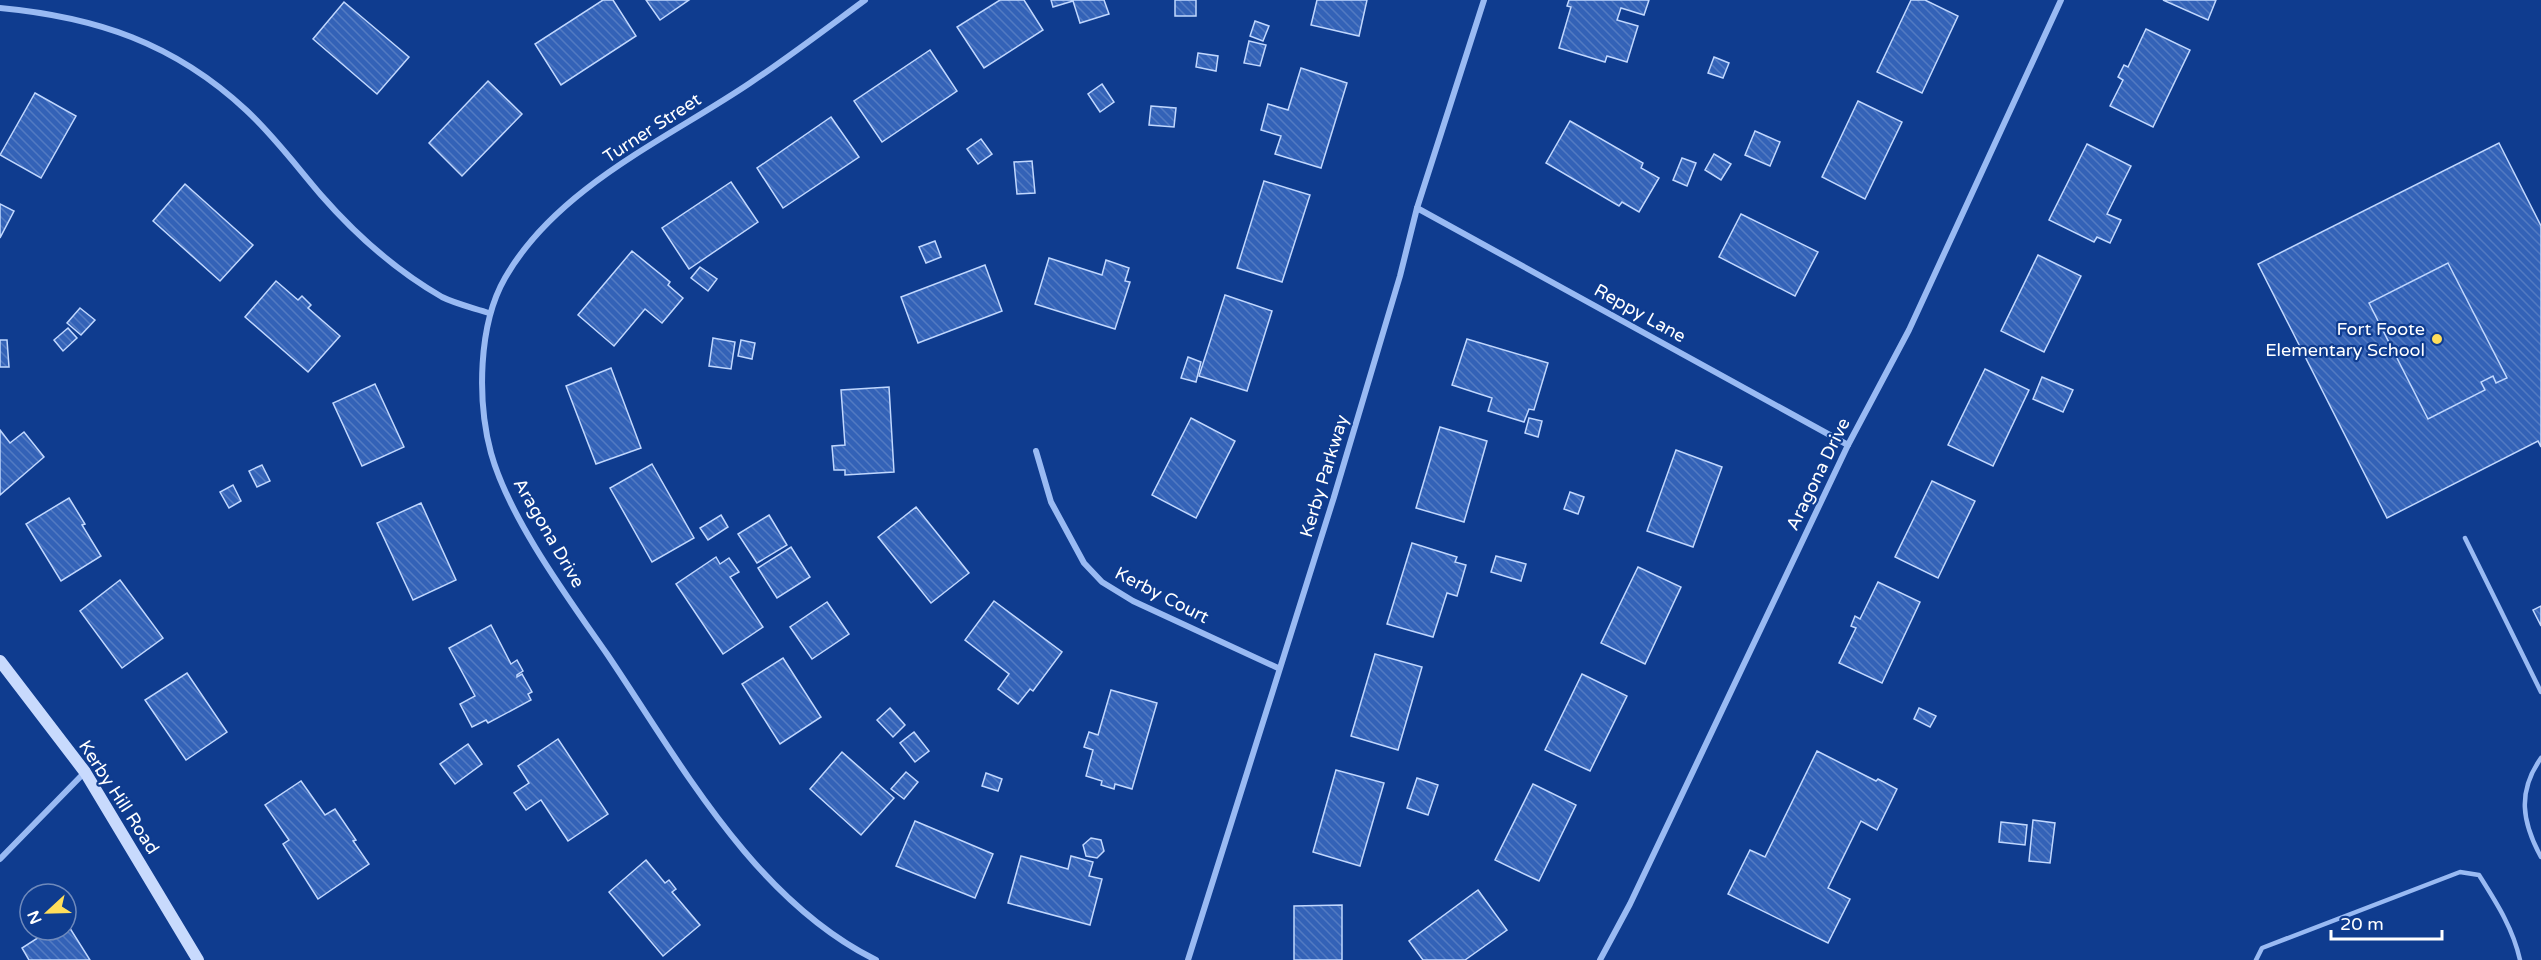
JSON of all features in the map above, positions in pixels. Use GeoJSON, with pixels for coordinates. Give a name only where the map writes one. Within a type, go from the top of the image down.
{"type":"FeatureCollection","features":[{"type":"Feature","properties":{"kind":"main road","name":"Kerby Hill Road"},"geometry":{"type":"LineString","coordinates":[[0,661],[85,772],[198,960]]}},
{"type":"Feature","properties":{"kind":"street","name":"Turner Street"},"geometry":{"type":"LineString","coordinates":[[489,313],[502,282],[514,263],[540,232],[574,200],[634,155],[751,83],[865,0]]}},
{"type":"Feature","properties":{"kind":"street","name":"Kerby Parkway"},"geometry":{"type":"LineString","coordinates":[[1188,960],[1278,668],[1334,497],[1394,298],[1417,208],[1484,0]]}},
{"type":"Feature","properties":{"kind":"street","name":"Aragona Drive"},"geometry":{"type":"LineString","coordinates":[[1600,960],[1630,904],[1848,445],[1909,330],[2061,0]]}},
{"type":"Feature","properties":{"kind":"street"},"geometry":{"type":"LineString","coordinates":[[0,8],[40,12],[99,26],[141,39],[172,55],[210,79],[247,111],[359,235],[444,298],[489,313]]}},
{"type":"Feature","properties":{"kind":"street","name":"Reppy Lane"},"geometry":{"type":"LineString","coordinates":[[1417,208],[1848,445]]}},
{"type":"Feature","properties":{"kind":"street","name":"Aragona Drive"},"geometry":{"type":"LineString","coordinates":[[489,313],[483,367],[484,421],[492,455],[501,479],[525,528],[712,810],[747,853],[802,912],[876,960]]}},
{"type":"Feature","properties":{"kind":"street","name":"Kerby Court"},"geometry":{"type":"LineString","coordinates":[[1035,451],[1051,502],[1084,563],[1102,582],[1133,601],[1278,668]]}},
{"type":"Feature","properties":{"kind":"street"},"geometry":{"type":"LineString","coordinates":[[0,859],[85,772]]}},
{"type":"Feature","properties":{"kind":"lane"},"geometry":{"type":"LineString","coordinates":[[2465,538],[2541,692]]}},
{"type":"Feature","properties":{"kind":"lane"},"geometry":{"type":"LineString","coordinates":[[2541,758],[2529,776],[2524,807],[2527,826],[2541,857]]}},
{"type":"Feature","properties":{"kind":"lane"},"geometry":{"type":"LineString","coordinates":[[2256,960],[2262,948],[2460,872],[2479,875],[2501,910],[2516,944],[2520,960]]}},
{"type":"Feature","properties":{"kind":"building"},"geometry":{"type":"Polygon","coordinates":[[[603,0],[613,0],[636,36],[561,85],[535,44],[603,0]]]}},
{"type":"Feature","properties":{"kind":"building"},"geometry":{"type":"Polygon","coordinates":[[[646,0],[689,0],[660,20],[646,0]]]}},
{"type":"Feature","properties":{"kind":"building"},"geometry":{"type":"Polygon","coordinates":[[[1000,0],[1024,0],[1043,30],[984,68],[957,27],[1000,0]]]}},
{"type":"Feature","properties":{"kind":"building"},"geometry":{"type":"Polygon","coordinates":[[[1051,0],[1104,0],[1109,14],[1080,23],[1073,1],[1053,7],[1051,0]]]}},
{"type":"Feature","properties":{"kind":"building"},"geometry":{"type":"Polygon","coordinates":[[[1175,0],[1196,0],[1196,16],[1175,16],[1175,0]]]}},
{"type":"Feature","properties":{"kind":"building"},"geometry":{"type":"Polygon","coordinates":[[[1317,0],[1367,0],[1359,36],[1311,25],[1317,0]]]}},
{"type":"Feature","properties":{"kind":"building"},"geometry":{"type":"Polygon","coordinates":[[[1569,0],[1649,0],[1644,15],[1621,8],[1617,20],[1638,26],[1627,62],[1607,56],[1605,62],[1559,48],[1571,7],[1567,6],[1569,0]]]}},
{"type":"Feature","properties":{"kind":"building"},"geometry":{"type":"Polygon","coordinates":[[[1911,0],[1925,0],[1958,16],[1922,93],[1877,72],[1911,0]]]}},
{"type":"Feature","properties":{"kind":"building"},"geometry":{"type":"Polygon","coordinates":[[[2163,0],[2216,0],[2208,20],[2163,0]]]}},
{"type":"Feature","properties":{"kind":"building"},"geometry":{"type":"Polygon","coordinates":[[[344,2],[409,57],[377,94],[313,39],[344,2]]]}},
{"type":"Feature","properties":{"kind":"building"},"geometry":{"type":"Polygon","coordinates":[[[1255,21],[1269,26],[1263,41],[1250,36],[1255,21]]]}},
{"type":"Feature","properties":{"kind":"building"},"geometry":{"type":"Polygon","coordinates":[[[2146,29],[2190,50],[2153,127],[2110,106],[2123,80],[2118,77],[2124,65],[2128,67],[2146,29]]]}},
{"type":"Feature","properties":{"kind":"building"},"geometry":{"type":"Polygon","coordinates":[[[1249,41],[1266,45],[1260,66],[1244,63],[1249,41]]]}},
{"type":"Feature","properties":{"kind":"building"},"geometry":{"type":"Polygon","coordinates":[[[930,50],[957,91],[882,142],[854,101],[930,50]]]}},
{"type":"Feature","properties":{"kind":"building"},"geometry":{"type":"Polygon","coordinates":[[[1198,53],[1218,56],[1216,71],[1196,67],[1198,53]]]}},
{"type":"Feature","properties":{"kind":"building"},"geometry":{"type":"Polygon","coordinates":[[[1714,57],[1729,63],[1723,78],[1708,73],[1714,57]]]}},
{"type":"Feature","properties":{"kind":"building"},"geometry":{"type":"Polygon","coordinates":[[[1301,68],[1347,83],[1321,168],[1275,154],[1281,136],[1261,130],[1268,104],[1288,110],[1301,68]]]}},
{"type":"Feature","properties":{"kind":"building"},"geometry":{"type":"Polygon","coordinates":[[[488,81],[522,114],[462,176],[429,143],[488,81]]]}},
{"type":"Feature","properties":{"kind":"building"},"geometry":{"type":"Polygon","coordinates":[[[1102,84],[1114,102],[1100,112],[1088,94],[1102,84]]]}},
{"type":"Feature","properties":{"kind":"building"},"geometry":{"type":"Polygon","coordinates":[[[35,93],[76,116],[41,178],[0,155],[35,93]]]}},
{"type":"Feature","properties":{"kind":"building"},"geometry":{"type":"Polygon","coordinates":[[[1858,101],[1902,122],[1865,199],[1822,177],[1858,101]]]}},
{"type":"Feature","properties":{"kind":"building"},"geometry":{"type":"Polygon","coordinates":[[[1151,106],[1176,108],[1174,127],[1149,125],[1151,106]]]}},
{"type":"Feature","properties":{"kind":"building"},"geometry":{"type":"Polygon","coordinates":[[[831,117],[859,157],[783,208],[757,168],[831,117]]]}},
{"type":"Feature","properties":{"kind":"building"},"geometry":{"type":"Polygon","coordinates":[[[1570,121],[1643,163],[1641,168],[1659,178],[1639,212],[1622,202],[1619,206],[1546,163],[1570,121]]]}},
{"type":"Feature","properties":{"kind":"building"},"geometry":{"type":"Polygon","coordinates":[[[1755,131],[1780,142],[1770,166],[1745,155],[1755,131]]]}},
{"type":"Feature","properties":{"kind":"building"},"geometry":{"type":"Polygon","coordinates":[[[981,139],[992,154],[978,164],[967,149],[981,139]]]}},
{"type":"Feature","properties":{"kind":"building"},"geometry":{"type":"Polygon","coordinates":[[[2499,143],[2541,226],[2541,447],[2538,441],[2387,518],[2258,264],[2499,143]]]}},
{"type":"Feature","properties":{"kind":"building"},"geometry":{"type":"Polygon","coordinates":[[[2087,144],[2131,166],[2107,214],[2121,220],[2110,243],[2097,237],[2094,242],[2049,220],[2087,144]]]}},
{"type":"Feature","properties":{"kind":"building"},"geometry":{"type":"Polygon","coordinates":[[[1714,154],[1731,164],[1721,180],[1705,170],[1714,154]]]}},
{"type":"Feature","properties":{"kind":"building"},"geometry":{"type":"Polygon","coordinates":[[[1682,158],[1696,163],[1687,186],[1673,180],[1682,158]]]}},
{"type":"Feature","properties":{"kind":"building"},"geometry":{"type":"Polygon","coordinates":[[[1032,161],[1035,193],[1017,194],[1014,162],[1032,161]]]}},
{"type":"Feature","properties":{"kind":"building"},"geometry":{"type":"Polygon","coordinates":[[[1264,181],[1310,195],[1282,282],[1237,268],[1264,181]]]}},
{"type":"Feature","properties":{"kind":"building"},"geometry":{"type":"Polygon","coordinates":[[[731,182],[758,222],[689,269],[662,228],[731,182]]]}},
{"type":"Feature","properties":{"kind":"building"},"geometry":{"type":"Polygon","coordinates":[[[185,184],[253,245],[220,281],[153,221],[185,184]]]}},
{"type":"Feature","properties":{"kind":"building"},"geometry":{"type":"Polygon","coordinates":[[[0,204],[14,211],[0,238],[0,204]]]}},
{"type":"Feature","properties":{"kind":"building"},"geometry":{"type":"Polygon","coordinates":[[[1741,214],[1818,252],[1795,296],[1719,257],[1741,214]]]}},
{"type":"Feature","properties":{"kind":"building"},"geometry":{"type":"Polygon","coordinates":[[[935,241],[941,257],[926,263],[919,247],[935,241]]]}},
{"type":"Feature","properties":{"kind":"building"},"geometry":{"type":"Polygon","coordinates":[[[632,251],[670,282],[668,285],[683,298],[662,323],[645,309],[614,346],[578,315],[632,251]]]}},
{"type":"Feature","properties":{"kind":"building"},"geometry":{"type":"Polygon","coordinates":[[[2038,255],[2081,276],[2044,352],[2001,331],[2038,255]]]}},
{"type":"Feature","properties":{"kind":"building"},"geometry":{"type":"Polygon","coordinates":[[[1049,258],[1102,275],[1106,260],[1129,268],[1125,281],[1130,282],[1115,329],[1035,304],[1049,258]]]}},
{"type":"Feature","properties":{"kind":"building","name":"Fort Foote Elementary School"},"geometry":{"type":"Polygon","coordinates":[[[2448,263],[2507,378],[2496,383],[2493,376],[2481,382],[2485,390],[2428,419],[2369,303],[2448,263]]]}},
{"type":"Feature","properties":{"kind":"building"},"geometry":{"type":"Polygon","coordinates":[[[985,265],[1002,311],[918,343],[901,297],[985,265]]]}},
{"type":"Feature","properties":{"kind":"building"},"geometry":{"type":"Polygon","coordinates":[[[700,267],[717,279],[708,291],[691,278],[700,267]]]}},
{"type":"Feature","properties":{"kind":"building"},"geometry":{"type":"Polygon","coordinates":[[[276,281],[298,300],[302,296],[311,305],[308,308],[340,336],[308,372],[245,317],[276,281]]]}},
{"type":"Feature","properties":{"kind":"building"},"geometry":{"type":"Polygon","coordinates":[[[1225,295],[1272,311],[1247,391],[1199,376],[1225,295]]]}},
{"type":"Feature","properties":{"kind":"building"},"geometry":{"type":"Polygon","coordinates":[[[80,308],[95,320],[81,335],[67,323],[80,308]]]}},
{"type":"Feature","properties":{"kind":"building"},"geometry":{"type":"Polygon","coordinates":[[[68,328],[77,338],[63,351],[54,340],[68,328]]]}},
{"type":"Feature","properties":{"kind":"building"},"geometry":{"type":"Polygon","coordinates":[[[713,338],[735,342],[731,369],[709,366],[713,338]]]}},
{"type":"Feature","properties":{"kind":"building"},"geometry":{"type":"Polygon","coordinates":[[[1467,339],[1548,363],[1534,410],[1529,409],[1524,422],[1488,411],[1492,398],[1452,385],[1467,339]]]}},
{"type":"Feature","properties":{"kind":"building"},"geometry":{"type":"Polygon","coordinates":[[[0,340],[7,340],[9,367],[0,367],[0,340]]]}},
{"type":"Feature","properties":{"kind":"building"},"geometry":{"type":"Polygon","coordinates":[[[741,340],[755,343],[752,359],[738,356],[741,340]]]}},
{"type":"Feature","properties":{"kind":"building"},"geometry":{"type":"Polygon","coordinates":[[[1188,357],[1201,362],[1196,382],[1181,378],[1188,357]]]}},
{"type":"Feature","properties":{"kind":"building"},"geometry":{"type":"Polygon","coordinates":[[[611,368],[641,448],[596,464],[566,386],[611,368]]]}},
{"type":"Feature","properties":{"kind":"building"},"geometry":{"type":"Polygon","coordinates":[[[1985,369],[2029,390],[1993,466],[1948,445],[1985,369]]]}},
{"type":"Feature","properties":{"kind":"building"},"geometry":{"type":"Polygon","coordinates":[[[2042,377],[2073,390],[2063,412],[2033,399],[2042,377]]]}},
{"type":"Feature","properties":{"kind":"building"},"geometry":{"type":"Polygon","coordinates":[[[375,384],[404,447],[362,466],[333,403],[375,384]]]}},
{"type":"Feature","properties":{"kind":"building"},"geometry":{"type":"Polygon","coordinates":[[[889,387],[894,472],[845,475],[845,470],[834,470],[832,446],[845,445],[841,390],[889,387]]]}},
{"type":"Feature","properties":{"kind":"building"},"geometry":{"type":"Polygon","coordinates":[[[1191,418],[1235,441],[1196,518],[1152,495],[1191,418]]]}},
{"type":"Feature","properties":{"kind":"building"},"geometry":{"type":"Polygon","coordinates":[[[1529,418],[1542,421],[1538,437],[1525,433],[1529,418]]]}},
{"type":"Feature","properties":{"kind":"building"},"geometry":{"type":"Polygon","coordinates":[[[1440,427],[1487,441],[1464,522],[1416,508],[1440,427]]]}},
{"type":"Feature","properties":{"kind":"building"},"geometry":{"type":"Polygon","coordinates":[[[0,430],[10,443],[24,432],[44,457],[0,495],[0,430]]]}},
{"type":"Feature","properties":{"kind":"building"},"geometry":{"type":"Polygon","coordinates":[[[1676,450],[1722,467],[1693,547],[1647,531],[1676,450]]]}},
{"type":"Feature","properties":{"kind":"building"},"geometry":{"type":"Polygon","coordinates":[[[652,464],[694,538],[652,562],[610,488],[652,464]]]}},
{"type":"Feature","properties":{"kind":"building"},"geometry":{"type":"Polygon","coordinates":[[[262,465],[270,481],[257,487],[249,471],[262,465]]]}},
{"type":"Feature","properties":{"kind":"building"},"geometry":{"type":"Polygon","coordinates":[[[1932,481],[1975,501],[1938,578],[1895,557],[1932,481]]]}},
{"type":"Feature","properties":{"kind":"building"},"geometry":{"type":"Polygon","coordinates":[[[233,485],[241,501],[229,508],[220,492],[233,485]]]}},
{"type":"Feature","properties":{"kind":"building"},"geometry":{"type":"Polygon","coordinates":[[[1570,492],[1584,497],[1578,514],[1564,509],[1570,492]]]}},
{"type":"Feature","properties":{"kind":"building"},"geometry":{"type":"Polygon","coordinates":[[[69,498],[101,556],[61,581],[26,524],[69,498]]]}},
{"type":"Feature","properties":{"kind":"building"},"geometry":{"type":"Polygon","coordinates":[[[421,503],[456,580],[413,600],[377,523],[421,503]]]}},
{"type":"Feature","properties":{"kind":"building"},"geometry":{"type":"Polygon","coordinates":[[[916,507],[969,573],[931,603],[878,537],[916,507]]]}},
{"type":"Feature","properties":{"kind":"building"},"geometry":{"type":"Polygon","coordinates":[[[721,515],[728,527],[708,540],[700,528],[721,515]]]}},
{"type":"Feature","properties":{"kind":"building"},"geometry":{"type":"Polygon","coordinates":[[[769,515],[787,545],[757,563],[738,534],[769,515]]]}},
{"type":"Feature","properties":{"kind":"building"},"geometry":{"type":"Polygon","coordinates":[[[1412,543],[1457,557],[1455,562],[1466,565],[1457,596],[1447,593],[1433,637],[1387,624],[1412,543]]]}},
{"type":"Feature","properties":{"kind":"building"},"geometry":{"type":"Polygon","coordinates":[[[791,547],[810,577],[777,598],[758,568],[791,547]]]}},
{"type":"Feature","properties":{"kind":"building"},"geometry":{"type":"Polygon","coordinates":[[[1496,556],[1526,564],[1521,581],[1491,572],[1496,556]]]}},
{"type":"Feature","properties":{"kind":"building"},"geometry":{"type":"Polygon","coordinates":[[[716,557],[720,564],[729,558],[739,572],[730,577],[763,627],[723,654],[676,584],[716,557]]]}},
{"type":"Feature","properties":{"kind":"building"},"geometry":{"type":"Polygon","coordinates":[[[1638,567],[1681,587],[1645,664],[1601,643],[1638,567]]]}},
{"type":"Feature","properties":{"kind":"building"},"geometry":{"type":"Polygon","coordinates":[[[120,580],[163,638],[122,668],[80,611],[120,580]]]}},
{"type":"Feature","properties":{"kind":"building"},"geometry":{"type":"Polygon","coordinates":[[[1878,582],[1920,602],[1882,683],[1839,663],[1856,628],[1851,626],[1855,616],[1860,619],[1878,582]]]}},
{"type":"Feature","properties":{"kind":"building"},"geometry":{"type":"Polygon","coordinates":[[[994,601],[1062,652],[1033,691],[1030,689],[1018,704],[998,689],[1009,674],[965,640],[994,601]]]}},
{"type":"Feature","properties":{"kind":"building"},"geometry":{"type":"Polygon","coordinates":[[[827,602],[849,634],[812,659],[790,627],[827,602]]]}},
{"type":"Feature","properties":{"kind":"building"},"geometry":{"type":"Polygon","coordinates":[[[2541,606],[2541,626],[2533,610],[2541,606]]]}},
{"type":"Feature","properties":{"kind":"building"},"geometry":{"type":"Polygon","coordinates":[[[491,625],[511,664],[517,660],[523,671],[517,677],[522,674],[532,692],[528,694],[531,700],[488,723],[486,720],[472,727],[460,704],[475,696],[449,648],[491,625]]]}},
{"type":"Feature","properties":{"kind":"building"},"geometry":{"type":"Polygon","coordinates":[[[1375,654],[1422,667],[1398,750],[1351,736],[1375,654]]]}},
{"type":"Feature","properties":{"kind":"building"},"geometry":{"type":"Polygon","coordinates":[[[783,658],[821,717],[780,744],[742,684],[783,658]]]}},
{"type":"Feature","properties":{"kind":"building"},"geometry":{"type":"Polygon","coordinates":[[[187,673],[227,732],[186,760],[145,700],[187,673]]]}},
{"type":"Feature","properties":{"kind":"building"},"geometry":{"type":"Polygon","coordinates":[[[1582,674],[1627,696],[1590,771],[1545,750],[1582,674]]]}},
{"type":"Feature","properties":{"kind":"building"},"geometry":{"type":"Polygon","coordinates":[[[1111,690],[1157,703],[1132,789],[1115,784],[1114,789],[1101,785],[1102,781],[1086,776],[1093,750],[1084,747],[1089,732],[1098,735],[1111,690]]]}},
{"type":"Feature","properties":{"kind":"building"},"geometry":{"type":"Polygon","coordinates":[[[890,708],[905,725],[893,737],[877,720],[890,708]]]}},
{"type":"Feature","properties":{"kind":"building"},"geometry":{"type":"Polygon","coordinates":[[[1919,708],[1936,716],[1930,727],[1914,719],[1919,708]]]}},
{"type":"Feature","properties":{"kind":"building"},"geometry":{"type":"Polygon","coordinates":[[[914,732],[929,751],[915,762],[900,743],[914,732]]]}},
{"type":"Feature","properties":{"kind":"building"},"geometry":{"type":"Polygon","coordinates":[[[558,739],[608,814],[568,841],[541,800],[526,810],[514,793],[529,783],[518,766],[558,739]]]}},
{"type":"Feature","properties":{"kind":"building"},"geometry":{"type":"Polygon","coordinates":[[[468,744],[482,764],[455,784],[440,764],[468,744]]]}},
{"type":"Feature","properties":{"kind":"building"},"geometry":{"type":"Polygon","coordinates":[[[1817,751],[1897,789],[1877,830],[1861,821],[1828,888],[1850,899],[1828,943],[1728,894],[1750,850],[1765,857],[1817,751]]]}},
{"type":"Feature","properties":{"kind":"building"},"geometry":{"type":"Polygon","coordinates":[[[842,752],[894,798],[861,835],[810,789],[842,752]]]}},
{"type":"Feature","properties":{"kind":"building"},"geometry":{"type":"Polygon","coordinates":[[[1336,770],[1384,783],[1360,866],[1313,852],[1336,770]]]}},
{"type":"Feature","properties":{"kind":"building"},"geometry":{"type":"Polygon","coordinates":[[[906,772],[918,782],[904,799],[891,789],[906,772]]]}},
{"type":"Feature","properties":{"kind":"building"},"geometry":{"type":"Polygon","coordinates":[[[986,773],[1002,779],[998,791],[982,786],[986,773]]]}},
{"type":"Feature","properties":{"kind":"building"},"geometry":{"type":"Polygon","coordinates":[[[1417,778],[1438,785],[1428,815],[1407,808],[1417,778]]]}},
{"type":"Feature","properties":{"kind":"building"},"geometry":{"type":"Polygon","coordinates":[[[301,781],[325,815],[335,809],[369,864],[318,899],[283,844],[289,840],[265,805],[301,781]]]}},
{"type":"Feature","properties":{"kind":"building"},"geometry":{"type":"Polygon","coordinates":[[[1533,784],[1576,805],[1539,881],[1495,860],[1533,784]]]}},
{"type":"Feature","properties":{"kind":"building"},"geometry":{"type":"Polygon","coordinates":[[[2033,820],[2055,823],[2050,863],[2029,861],[2033,820]]]}},
{"type":"Feature","properties":{"kind":"building"},"geometry":{"type":"Polygon","coordinates":[[[915,821],[993,854],[975,898],[896,866],[915,821]]]}},
{"type":"Feature","properties":{"kind":"building"},"geometry":{"type":"Polygon","coordinates":[[[2001,822],[2027,825],[2025,845],[1999,842],[2001,822]]]}},
{"type":"Feature","properties":{"kind":"building"},"geometry":{"type":"Polygon","coordinates":[[[1091,838],[1101,840],[1104,851],[1097,858],[1086,856],[1083,845],[1091,838]]]}},
{"type":"Feature","properties":{"kind":"building"},"geometry":{"type":"Polygon","coordinates":[[[1021,856],[1068,869],[1071,856],[1093,862],[1089,876],[1102,879],[1090,925],[1008,903],[1021,856]]]}},
{"type":"Feature","properties":{"kind":"building"},"geometry":{"type":"Polygon","coordinates":[[[646,860],[665,883],[669,880],[676,889],[672,892],[700,925],[663,956],[609,892],[646,860]]]}},
{"type":"Feature","properties":{"kind":"building"},"geometry":{"type":"Polygon","coordinates":[[[1478,890],[1507,930],[1465,960],[1423,960],[1409,941],[1478,890]]]}},
{"type":"Feature","properties":{"kind":"building"},"geometry":{"type":"Polygon","coordinates":[[[1342,905],[1342,960],[1294,960],[1294,906],[1342,905]]]}},
{"type":"Feature","properties":{"kind":"building"},"geometry":{"type":"Polygon","coordinates":[[[78,941],[90,960],[29,960],[22,948],[31,942],[78,941]]]}},
{"type":"Feature","properties":{"kind":"place","name":"Fort Foote Elementary School"},"geometry":{"type":"Point","coordinates":[2437,339]}}]}
